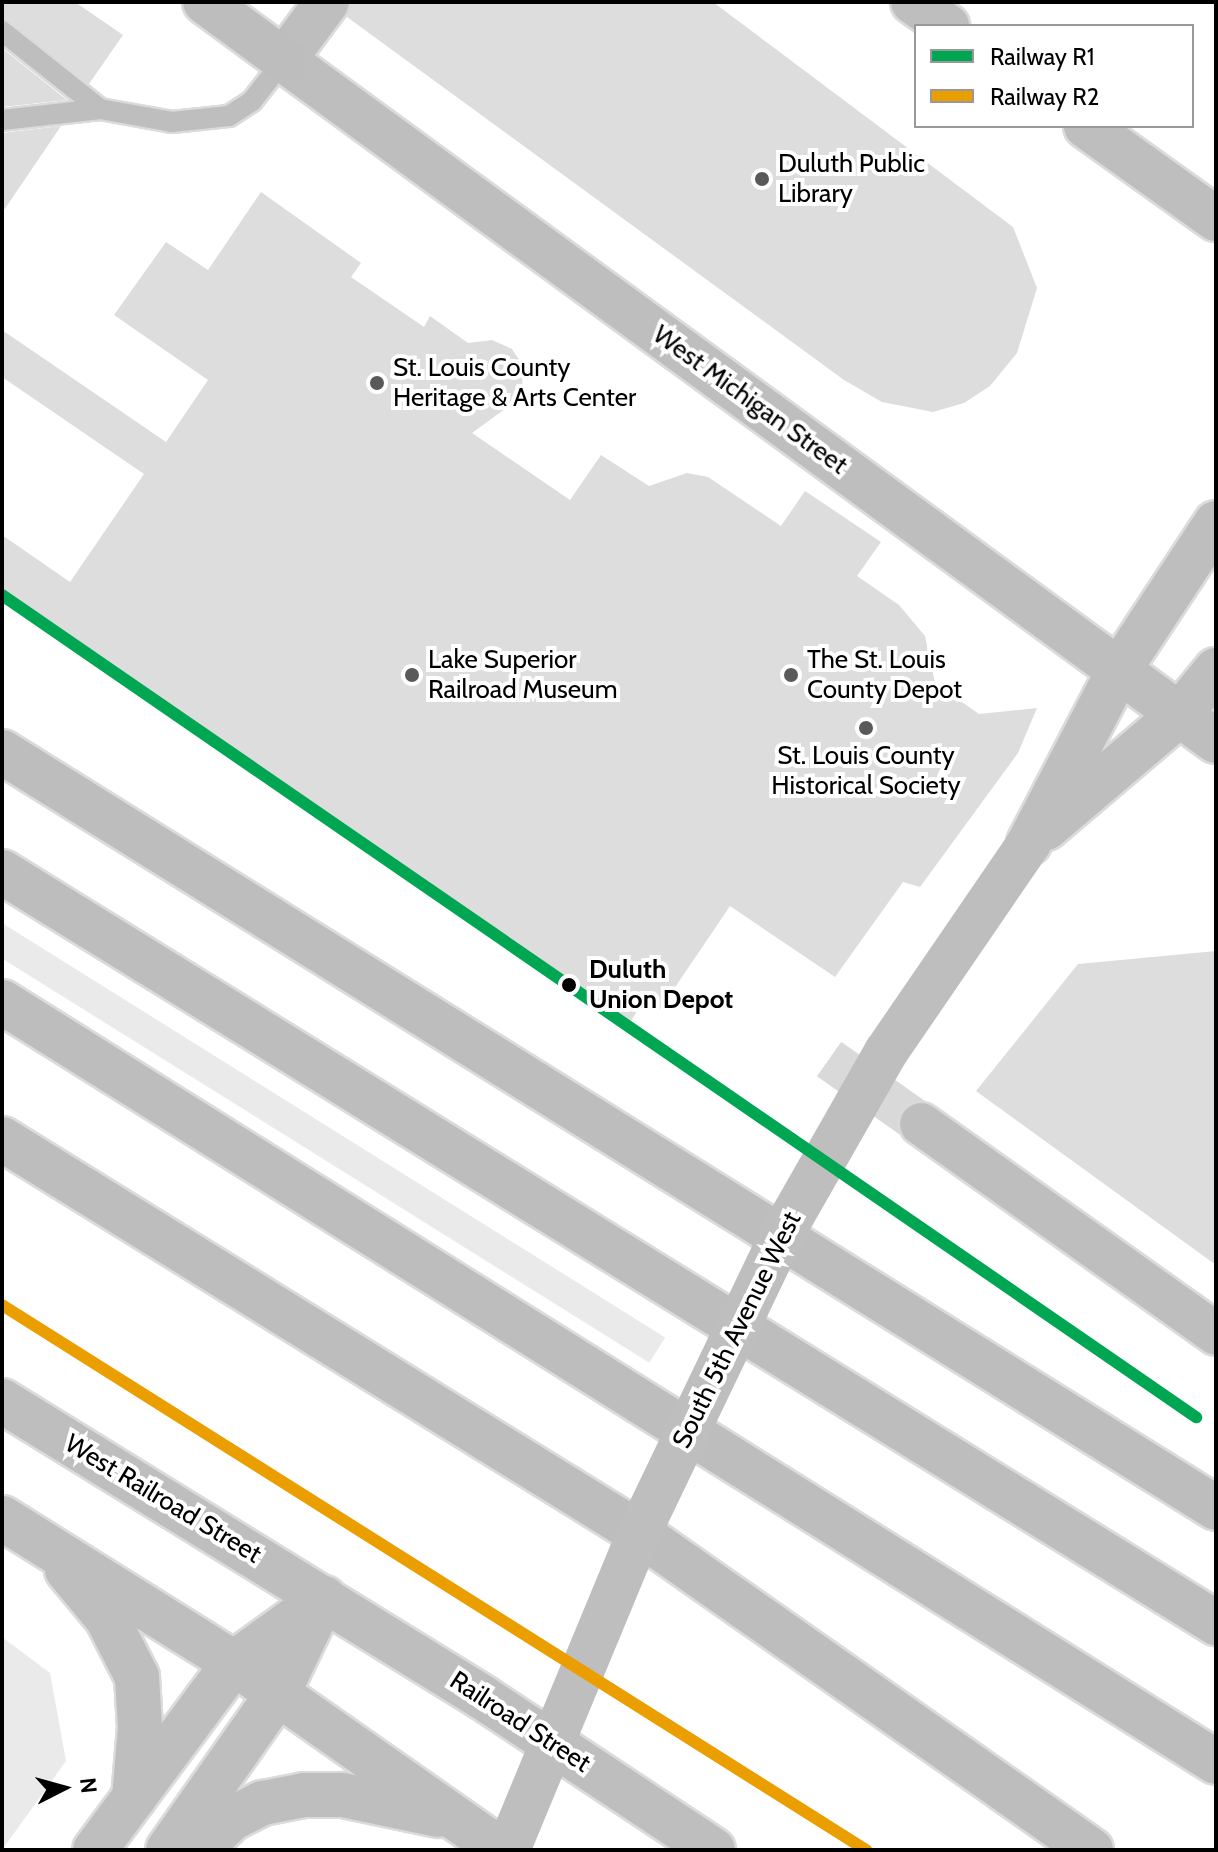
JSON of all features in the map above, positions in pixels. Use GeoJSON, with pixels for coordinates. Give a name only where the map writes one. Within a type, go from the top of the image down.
{"type":"FeatureCollection","features":[{"type":"Feature","properties":{"kind":"highway"},"geometry":{"type":"LineString","coordinates":[[205,2],[284,60]]}},
{"type":"Feature","properties":{"kind":"highway"},"geometry":{"type":"LineString","coordinates":[[2,752],[1216,1508]]}},
{"type":"Feature","properties":{"kind":"highway"},"geometry":{"type":"LineString","coordinates":[[2,872],[827,1386],[1116,1557],[1216,1623]]}},
{"type":"Feature","properties":{"kind":"highway"},"geometry":{"type":"LineString","coordinates":[[2,1002],[1216,1762]]}},
{"type":"Feature","properties":{"kind":"highway"},"geometry":{"type":"LineString","coordinates":[[2,1139],[639,1533],[992,1777],[1091,1850]]}},
{"type":"Feature","properties":{"kind":"highway"},"geometry":{"type":"LineString","coordinates":[[992,1777],[1124,1850]]}},
{"type":"Feature","properties":{"kind":"street"},"geometry":{"type":"LineString","coordinates":[[284,60],[327,2]]}},
{"type":"Feature","properties":{"kind":"street"},"geometry":{"type":"LineString","coordinates":[[913,2],[944,24]]}},
{"type":"Feature","properties":{"kind":"street","name":"West Michigan Street"},"geometry":{"type":"LineString","coordinates":[[284,60],[1216,741]]}},
{"type":"Feature","properties":{"kind":"street"},"geometry":{"type":"LineString","coordinates":[[1089,128],[1216,219]]}},
{"type":"Feature","properties":{"kind":"street","name":"South 5th Avenue West"},"geometry":{"type":"LineString","coordinates":[[508,1850],[639,1533],[781,1236],[886,1052],[1029,843],[1119,670],[1216,523]]}},
{"type":"Feature","properties":{"kind":"street","name":"South 5th Avenue West"},"geometry":{"type":"LineString","coordinates":[[1029,843],[1180,714],[1216,670]]}},
{"type":"Feature","properties":{"kind":"street"},"geometry":{"type":"LineString","coordinates":[[921,1124],[1216,1334]]}},
{"type":"Feature","properties":{"kind":"street","name":"West Railroad Street"},"geometry":{"type":"LineString","coordinates":[[2,1401],[324,1598]]}},
{"type":"Feature","properties":{"kind":"street"},"geometry":{"type":"LineString","coordinates":[[18,1528],[234,1663],[501,1850]]}},
{"type":"Feature","properties":{"kind":"street"},"geometry":{"type":"LineString","coordinates":[[18,1528],[107,1618],[137,1677],[140,1727],[134,1798]]}},
{"type":"Feature","properties":{"kind":"street"},"geometry":{"type":"LineString","coordinates":[[95,1850],[234,1663],[324,1598]]}},
{"type":"Feature","properties":{"kind":"street"},"geometry":{"type":"LineString","coordinates":[[168,1850],[277,1695],[324,1598]]}},
{"type":"Feature","properties":{"kind":"street","name":"Railroad Street"},"geometry":{"type":"LineString","coordinates":[[324,1598],[713,1850]]}},
{"type":"Feature","properties":{"kind":"street"},"geometry":{"type":"LineString","coordinates":[[199,1850],[231,1819],[263,1803],[304,1795],[343,1795],[460,1820]]}},
{"type":"Feature","properties":{"kind":"lane"},"geometry":{"type":"LineString","coordinates":[[2,31],[100,109]]}},
{"type":"Feature","properties":{"kind":"lane"},"geometry":{"type":"LineString","coordinates":[[2,120],[100,109],[172,122],[229,116],[252,101],[284,60]]}},
{"type":"Feature","properties":{"kind":"shaded area"},"geometry":{"type":"Polygon","coordinates":[[[2,923],[665,1337],[649,1363],[2,958],[2,923]]]}},
{"type":"Feature","properties":{"kind":"shaded area"},"geometry":{"type":"Polygon","coordinates":[[[2,1637],[50,1673],[66,1761],[2,1850],[2,1637]]]}},
{"type":"Feature","properties":{"kind":"building"},"geometry":{"type":"Polygon","coordinates":[[[2,2],[75,2],[123,35],[89,84],[2,18],[2,2]]]}},
{"type":"Feature","properties":{"kind":"building","name":"Duluth Public Library"},"geometry":{"type":"Polygon","coordinates":[[[352,2],[713,2],[1013,227],[1037,288],[1017,353],[990,386],[964,403],[933,412],[882,402],[844,380],[347,17],[352,2]]]}},
{"type":"Feature","properties":{"kind":"building"},"geometry":{"type":"Polygon","coordinates":[[[2,48],[67,100],[2,107],[2,48]]]}},
{"type":"Feature","properties":{"kind":"building"},"geometry":{"type":"Polygon","coordinates":[[[61,126],[2,213],[2,133],[61,126]]]}},
{"type":"Feature","properties":{"kind":"building"},"geometry":{"type":"Polygon","coordinates":[[[261,192],[361,263],[351,277],[424,327],[430,316],[468,343],[492,340],[512,349],[523,366],[522,390],[513,403],[472,433],[570,500],[601,455],[649,486],[687,473],[708,477],[781,526],[805,491],[881,542],[857,576],[899,605],[925,636],[935,683],[979,714],[1037,708],[1018,753],[920,887],[903,882],[835,977],[730,906],[659,1011],[644,1000],[631,1021],[2,588],[2,535],[70,582],[144,474],[2,377],[2,330],[166,442],[208,380],[114,315],[166,242],[208,270],[261,192]]]}},
{"type":"Feature","properties":{"kind":"building"},"geometry":{"type":"Polygon","coordinates":[[[1216,951],[1216,1265],[976,1091],[1078,964],[1216,951]]]}},
{"type":"Feature","properties":{"kind":"tunnel"},"geometry":{"type":"LineString","coordinates":[[829,1059],[921,1124]]}},
{"type":"Feature","properties":{"kind":"rail line","name":"R1"},"geometry":{"type":"LineString","coordinates":[[2,595],[1196,1417]]}},
{"type":"Feature","properties":{"kind":"rail line","name":"R2"},"geometry":{"type":"LineString","coordinates":[[2,1305],[866,1850]]}},
{"type":"Feature","properties":{"kind":"place","name":"Duluth Public Library"},"geometry":{"type":"Point","coordinates":[762,179]}},
{"type":"Feature","properties":{"kind":"place","name":"St. Louis County Heritage & Arts Center"},"geometry":{"type":"Point","coordinates":[377,383]}},
{"type":"Feature","properties":{"kind":"place","name":"Lake Superior Railroad Museum"},"geometry":{"type":"Point","coordinates":[412,675]}},
{"type":"Feature","properties":{"kind":"place","name":"The St. Louis County Depot"},"geometry":{"type":"Point","coordinates":[791,675]}},
{"type":"Feature","properties":{"kind":"place","name":"St. Louis County Historical Society"},"geometry":{"type":"Point","coordinates":[866,728]}},
{"type":"Feature","properties":{"kind":"place","name":"Duluth Union Depot"},"geometry":{"type":"Point","coordinates":[569,985]}}]}
